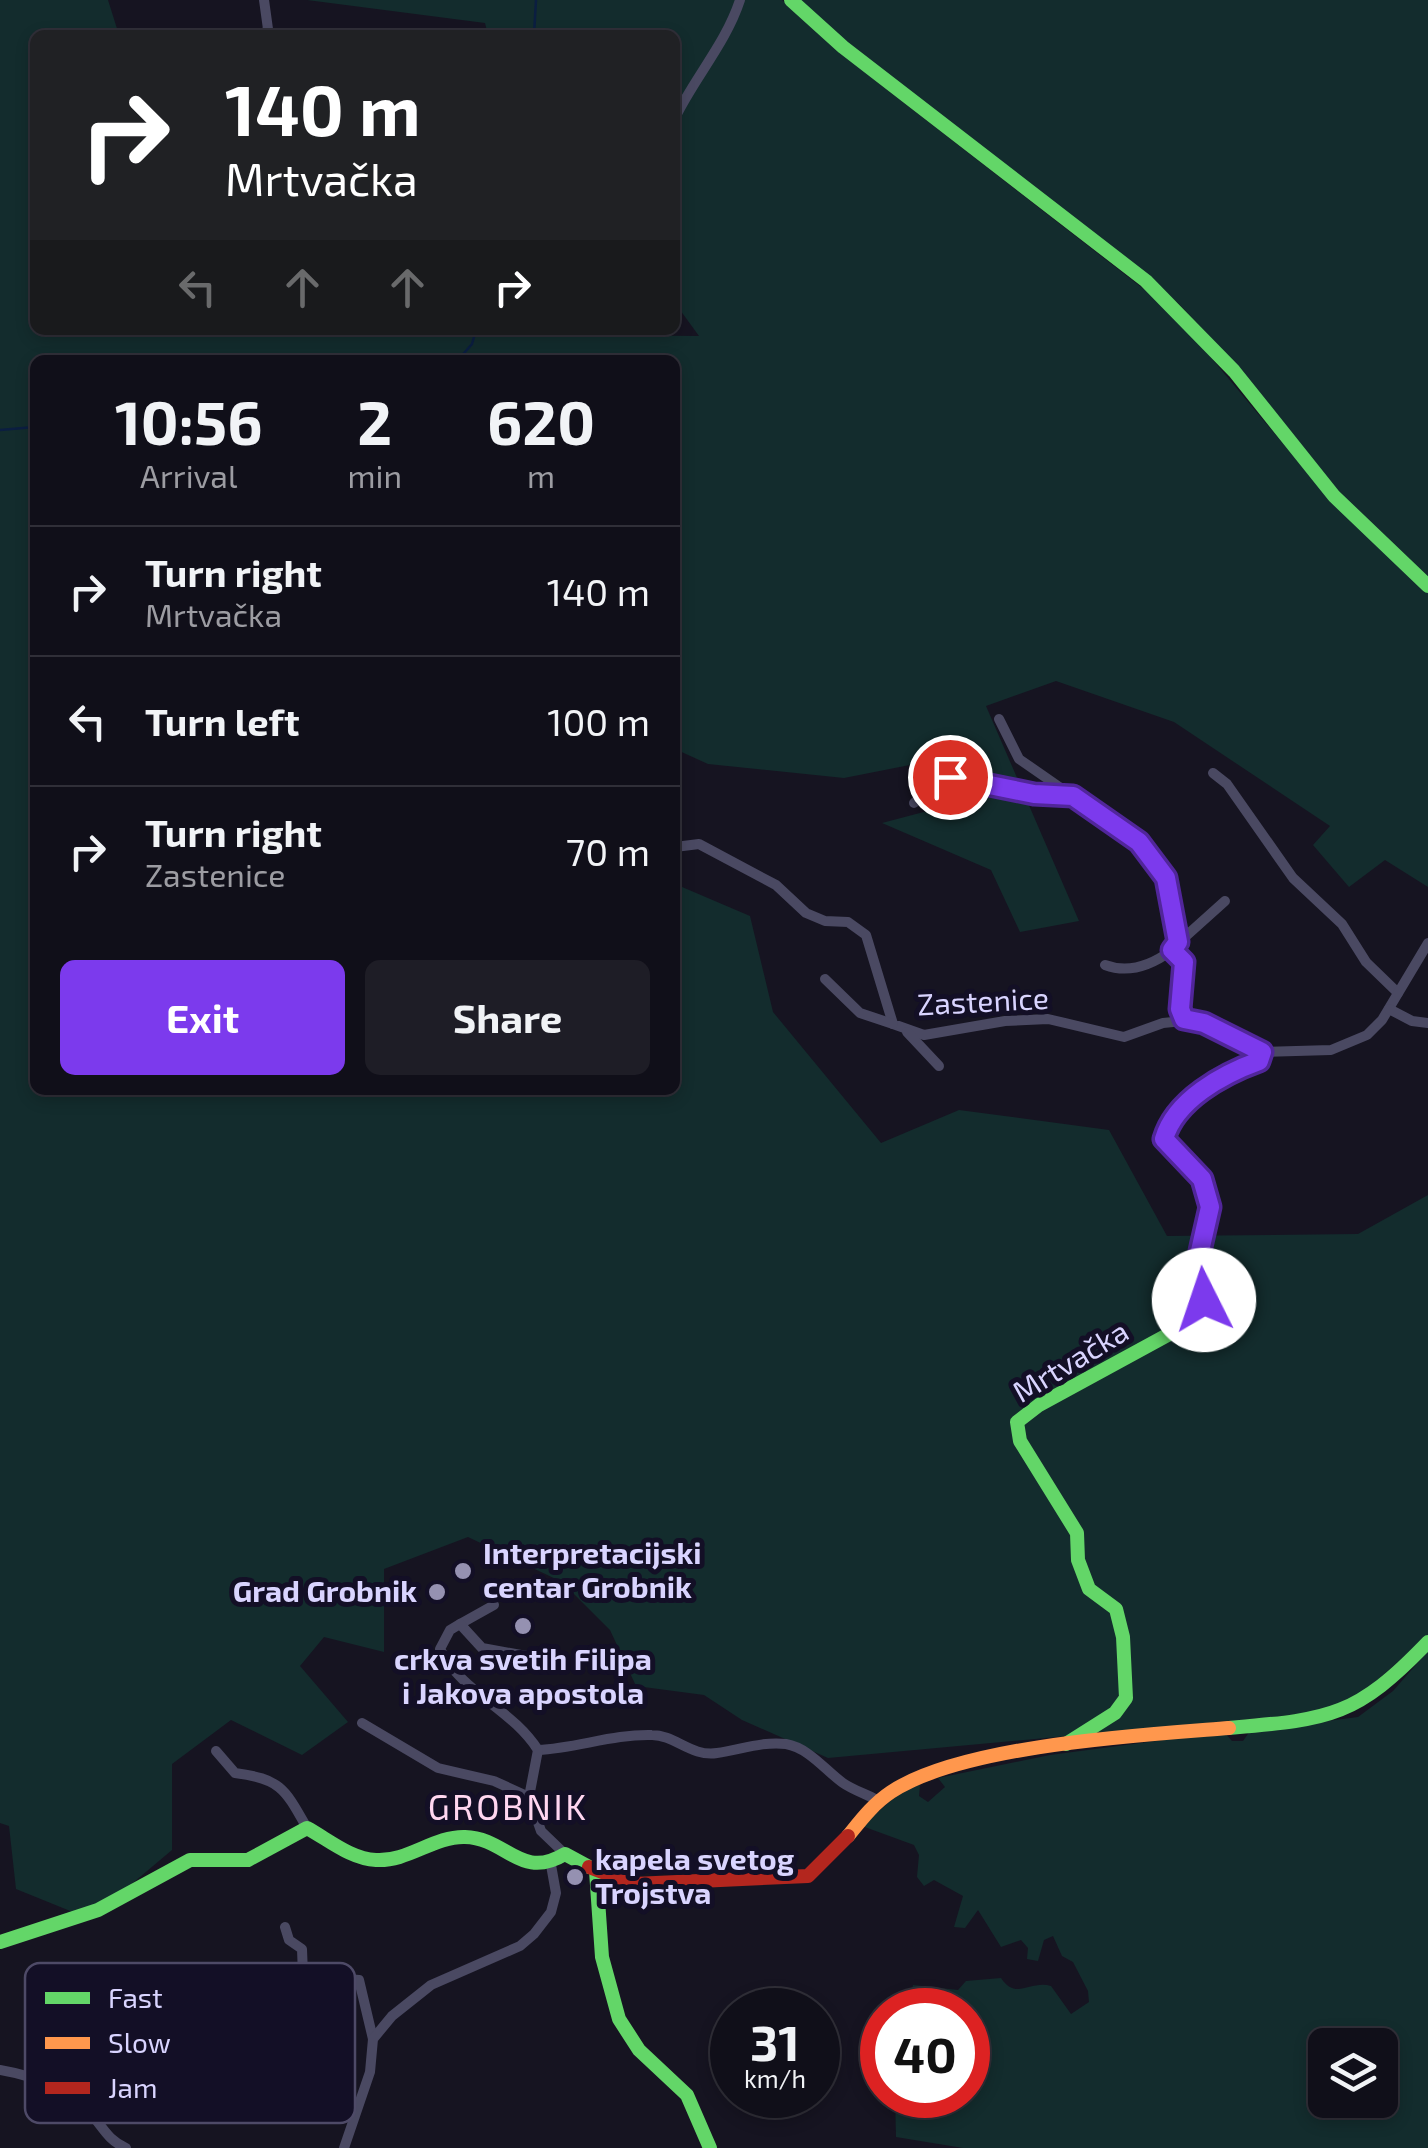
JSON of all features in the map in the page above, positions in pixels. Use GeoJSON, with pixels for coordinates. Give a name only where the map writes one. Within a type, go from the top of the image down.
{"type":"FeatureCollection","features":[{"type":"Feature","properties":{"kind":"street"},"geometry":{"type":"LineString","coordinates":[[264,0],[267,30]]}},
{"type":"Feature","properties":{"kind":"street"},"geometry":{"type":"LineString","coordinates":[[680,108],[692,83],[731,28],[740,0]]}},
{"type":"Feature","properties":{"kind":"street"},"geometry":{"type":"LineString","coordinates":[[791,0],[843,48],[1146,281],[1234,371],[1334,496],[1428,586]]}},
{"type":"Feature","properties":{"kind":"street"},"geometry":{"type":"LineString","coordinates":[[999,719],[1018,759],[1139,842],[1155,859],[1166,878],[1175,946],[1184,962],[1180,1009],[1184,1019],[1204,1023],[1262,1052],[1292,1054],[1349,1044],[1367,1035],[1388,1009],[1428,942]]}},
{"type":"Feature","properties":{"kind":"street"},"geometry":{"type":"LineString","coordinates":[[1213,774],[1227,784],[1293,878],[1342,924],[1366,962],[1398,993]]}},
{"type":"Feature","properties":{"kind":"street"},"geometry":{"type":"LineString","coordinates":[[914,802],[930,787],[950,777],[1034,794],[1073,796]]}},
{"type":"Feature","properties":{"kind":"street","name":"Zastenice"},"geometry":{"type":"LineString","coordinates":[[680,846],[699,844],[776,885],[806,912],[859,926],[866,935],[893,1024],[906,1032],[924,1035],[1005,1021],[1048,1019],[1124,1037],[1184,1019]]}},
{"type":"Feature","properties":{"kind":"street"},"geometry":{"type":"LineString","coordinates":[[1104,966],[1125,970],[1175,946],[1225,901]]}},
{"type":"Feature","properties":{"kind":"street"},"geometry":{"type":"LineString","coordinates":[[825,979],[860,1014],[893,1024]]}},
{"type":"Feature","properties":{"kind":"street"},"geometry":{"type":"LineString","coordinates":[[1388,1009],[1412,1021],[1428,1023]]}},
{"type":"Feature","properties":{"kind":"street"},"geometry":{"type":"LineString","coordinates":[[906,1032],[939,1066]]}},
{"type":"Feature","properties":{"kind":"street","name":"Mrtvačka"},"geometry":{"type":"LineString","coordinates":[[1061,1747],[1115,1713],[1126,1698],[1123,1637],[1116,1609],[1088,1589],[1078,1560],[1077,1533],[1020,1441],[1017,1422],[1039,1405],[1195,1320],[1204,1300],[1200,1251],[1210,1207],[1202,1179],[1164,1139],[1170,1119],[1225,1074],[1259,1061],[1262,1052]]}},
{"type":"Feature","properties":{"kind":"street"},"geometry":{"type":"LineString","coordinates":[[494,1605],[460,1624],[441,1644],[444,1657],[457,1677],[521,1728],[538,1750],[529,1796],[541,1832],[564,1854],[596,1872],[634,1884],[808,1876],[822,1869],[877,1800],[927,1776],[1061,1747],[1319,1719],[1356,1710],[1380,1692],[1428,1642]]}},
{"type":"Feature","properties":{"kind":"street"},"geometry":{"type":"LineString","coordinates":[[460,1624],[482,1648],[526,1659],[542,1658]]}},
{"type":"Feature","properties":{"kind":"street"},"geometry":{"type":"LineString","coordinates":[[362,1723],[438,1768],[494,1781],[529,1796]]}},
{"type":"Feature","properties":{"kind":"street"},"geometry":{"type":"LineString","coordinates":[[538,1750],[581,1748],[636,1735],[659,1735],[689,1751],[716,1754],[741,1746],[788,1744],[877,1800]]}},
{"type":"Feature","properties":{"kind":"street"},"geometry":{"type":"LineString","coordinates":[[216,1751],[235,1773],[269,1778],[284,1789],[307,1828],[363,1858],[390,1860],[436,1841],[465,1837],[484,1840],[526,1865],[552,1865],[564,1854]]}},
{"type":"Feature","properties":{"kind":"street"},"geometry":{"type":"LineString","coordinates":[[0,1942],[98,1910],[190,1860],[248,1860],[307,1828]]}},
{"type":"Feature","properties":{"kind":"street"},"geometry":{"type":"LineString","coordinates":[[373,2039],[392,2016],[430,1985],[520,1946],[534,1934],[550,1912],[556,1894],[552,1865]]}},
{"type":"Feature","properties":{"kind":"street"},"geometry":{"type":"LineString","coordinates":[[596,1872],[604,1981],[616,2011],[650,2064],[675,2080],[690,2098],[710,2148]]}},
{"type":"Feature","properties":{"kind":"street"},"geometry":{"type":"LineString","coordinates":[[285,1927],[289,1940],[302,1949],[303,1963]]}},
{"type":"Feature","properties":{"kind":"street"},"geometry":{"type":"LineString","coordinates":[[355,1980],[359,1980],[373,2039],[370,2072],[355,2116]]}},
{"type":"Feature","properties":{"kind":"street"},"geometry":{"type":"LineString","coordinates":[[0,2070],[25,2077]]}},
{"type":"Feature","properties":{"kind":"street"},"geometry":{"type":"LineString","coordinates":[[98,2123],[109,2139],[126,2148]]}},
{"type":"Feature","properties":{"kind":"street"},"geometry":{"type":"LineString","coordinates":[[344,2148],[353,2123]]}},
{"type":"Feature","properties":{"kind":"green space"},"geometry":{"type":"Polygon","coordinates":[[[0,0],[108,0],[117,30],[30,30],[30,335],[699,336],[680,310],[680,117],[694,88],[733,29],[743,0],[782,0],[877,82],[1172,311],[1332,502],[1428,592],[1428,887],[1385,860],[1349,887],[1313,845],[1330,826],[1174,722],[1056,681],[986,706],[1079,921],[1020,932],[991,870],[882,823],[935,809],[920,763],[844,778],[708,764],[680,751],[680,355],[30,355],[30,1095],[680,1095],[680,886],[750,916],[773,1012],[881,1143],[959,1110],[1109,1130],[1167,1236],[1358,1234],[1428,1195],[1428,1635],[1364,1692],[1326,1712],[828,1758],[742,1720],[704,1695],[636,1686],[610,1630],[562,1582],[468,1537],[384,1569],[384,1652],[324,1637],[300,1666],[348,1722],[302,1755],[231,1720],[172,1764],[172,1850],[90,1919],[16,1889],[9,1826],[0,1823],[0,0]]]}},
{"type":"Feature","properties":{"kind":"green space"},"geometry":{"type":"Polygon","coordinates":[[[307,0],[737,0],[730,21],[680,107],[680,30],[487,30],[485,23],[307,0]]]}},
{"type":"Feature","properties":{"kind":"green space"},"geometry":{"type":"Polygon","coordinates":[[[797,0],[1428,0],[1428,579],[1335,489],[1239,368],[1178,303],[911,96],[797,0]]]}},
{"type":"Feature","properties":{"kind":"green space"},"geometry":{"type":"Polygon","coordinates":[[[1428,1651],[1428,2148],[963,2148],[896,2137],[896,2118],[990,2118],[990,1988],[960,1988],[966,1981],[1001,1978],[1018,1989],[1051,1986],[1071,2014],[1089,2002],[1088,1991],[1073,1962],[1062,1956],[1053,1936],[1044,1940],[1038,1961],[1027,1959],[1028,1948],[1021,1940],[1001,1947],[978,1910],[965,1928],[954,1927],[963,1896],[934,1880],[924,1886],[917,1877],[919,1855],[914,1845],[862,1826],[904,1789],[920,1785],[919,1796],[928,1802],[945,1787],[938,1778],[1050,1755],[1224,1732],[1232,1741],[1243,1741],[1250,1731],[1358,1717],[1393,1691],[1428,1651]]]}},
{"type":"Feature","properties":{"kind":"waterway"},"geometry":{"type":"LineString","coordinates":[[534,30],[536,0]]}},
{"type":"Feature","properties":{"kind":"waterway"},"geometry":{"type":"LineString","coordinates":[[462,355],[475,335]]}},
{"type":"Feature","properties":{"kind":"waterway"},"geometry":{"type":"LineString","coordinates":[[0,430],[30,427]]}},
{"type":"Feature","properties":{"kind":"traffic: fast"},"geometry":{"type":"LineString","coordinates":[[791,0],[843,47],[1146,281],[1234,371],[1334,496],[1428,586]]}},
{"type":"Feature","properties":{"kind":"traffic: fast"},"geometry":{"type":"LineString","coordinates":[[1066,1744],[1115,1713],[1126,1698],[1123,1637],[1116,1609],[1089,1589],[1078,1560],[1077,1533],[1020,1441],[1017,1422],[1039,1405],[1195,1320],[1204,1300],[1201,1251],[1210,1207],[1202,1179],[1164,1139],[1191,1100],[1216,1081],[1259,1061],[1262,1052]]}},
{"type":"Feature","properties":{"kind":"traffic: fast"},"geometry":{"type":"LineString","coordinates":[[1229,1728],[1317,1717],[1339,1710],[1380,1686],[1428,1642]]}},
{"type":"Feature","properties":{"kind":"traffic: fast"},"geometry":{"type":"LineString","coordinates":[[0,1942],[98,1910],[190,1860],[248,1860],[307,1828],[367,1859],[388,1860],[443,1840],[465,1837],[480,1839],[525,1861],[550,1861],[565,1854],[589,1867]]}},
{"type":"Feature","properties":{"kind":"traffic: fast"},"geometry":{"type":"LineString","coordinates":[[596,1871],[602,1957],[619,2019],[639,2050],[687,2095],[710,2148]]}},
{"type":"Feature","properties":{"kind":"traffic: slow"},"geometry":{"type":"LineString","coordinates":[[848,1836],[891,1792],[961,1763],[1054,1745],[1229,1728]]}},
{"type":"Feature","properties":{"kind":"traffic: jam"},"geometry":{"type":"LineString","coordinates":[[589,1867],[634,1884],[808,1876],[848,1836]]}},
{"type":"Feature","properties":{"kind":"place","name":"Interpretacijski centar Grobnik"},"geometry":{"type":"Point","coordinates":[463,1571]}},
{"type":"Feature","properties":{"kind":"place","name":"Grad Grobnik"},"geometry":{"type":"Point","coordinates":[437,1592]}},
{"type":"Feature","properties":{"kind":"place","name":"crkva svetih Filipa i Jakova apostola"},"geometry":{"type":"Point","coordinates":[523,1626]}},
{"type":"Feature","properties":{"kind":"place","name":"kapela svetog Trojstva"},"geometry":{"type":"Point","coordinates":[575,1877]}},
{"type":"Feature","properties":{"kind":"district","name":"GROBNIK"},"geometry":{"type":"Point","coordinates":[508,1808]}},
{"type":"Feature","properties":{"kind":"route"},"geometry":{"type":"LineString","coordinates":[[950,777],[1034,794],[1073,796],[1139,842],[1166,878],[1178,942],[1172,950],[1184,962],[1186,974],[1180,1009],[1184,1019],[1204,1023],[1262,1052],[1259,1061],[1225,1074],[1170,1119],[1164,1139],[1202,1179],[1210,1207],[1200,1251],[1204,1300]]}}]}
